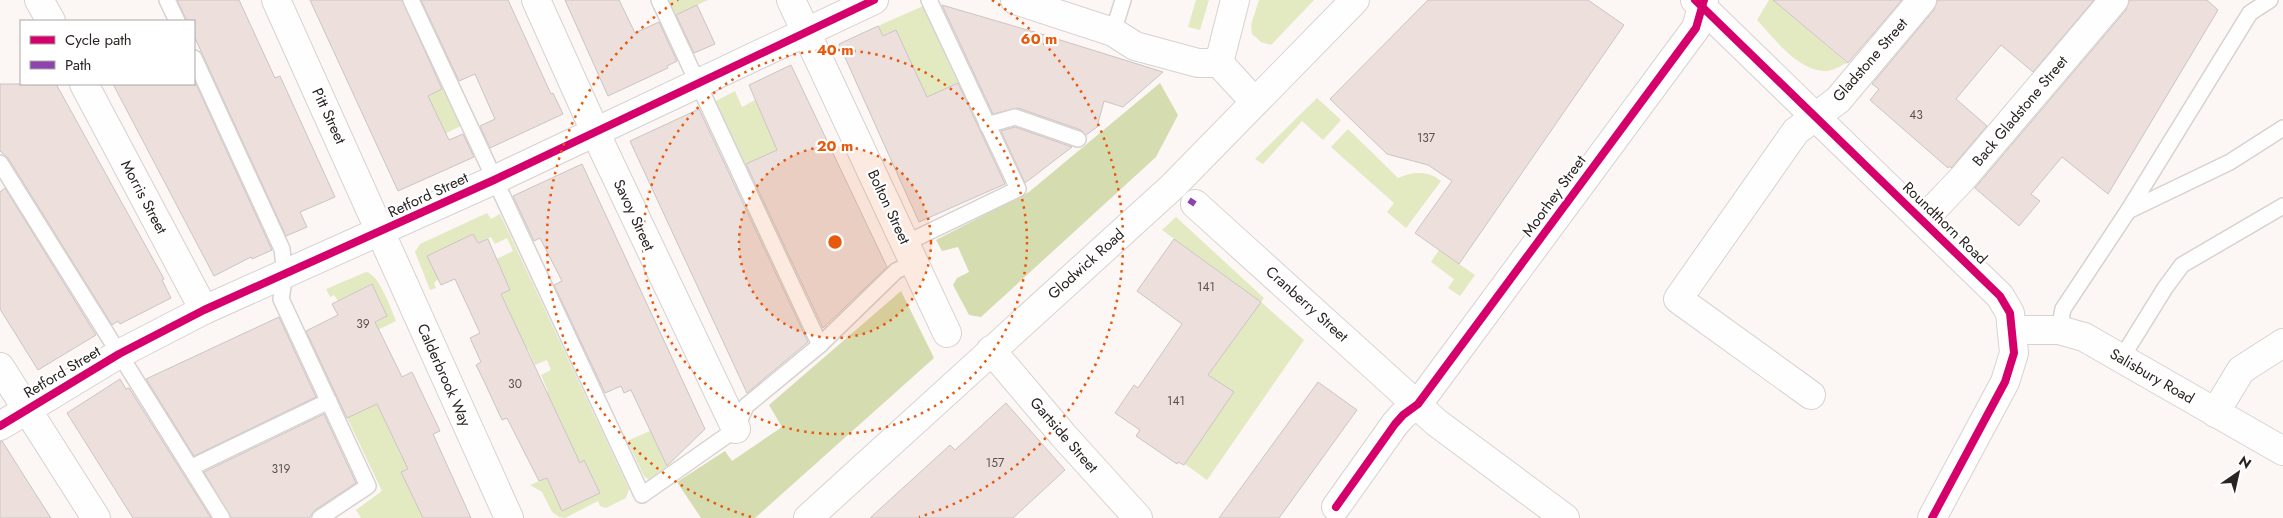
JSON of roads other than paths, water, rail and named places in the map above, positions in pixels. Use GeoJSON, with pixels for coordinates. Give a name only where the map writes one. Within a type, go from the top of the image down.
{"type":"FeatureCollection","features":[{"type":"Feature","properties":{"kind":"street"},"geometry":{"type":"LineString","coordinates":[[39,0],[49,20]]}},
{"type":"Feature","properties":{"kind":"street","name":"Pitt Street"},"geometry":{"type":"LineString","coordinates":[[276,0],[380,232]]}},
{"type":"Feature","properties":{"kind":"street","name":"Savoy Street"},"geometry":{"type":"LineString","coordinates":[[536,0],[595,131],[736,430]]}},
{"type":"Feature","properties":{"kind":"street","name":"Bolton Street"},"geometry":{"type":"LineString","coordinates":[[791,0],[947,332]]}},
{"type":"Feature","properties":{"kind":"street","name":"Retford Street"},"geometry":{"type":"LineString","coordinates":[[0,426],[119,354],[204,310],[494,180],[874,0]]}},
{"type":"Feature","properties":{"kind":"street"},"geometry":{"type":"LineString","coordinates":[[1015,0],[1113,32],[1135,46],[1198,63],[1219,63],[1254,101]]}},
{"type":"Feature","properties":{"kind":"street"},"geometry":{"type":"LineString","coordinates":[[1219,63],[1235,0]]}},
{"type":"Feature","properties":{"kind":"street","name":"Glodwick Road"},"geometry":{"type":"LineString","coordinates":[[808,518],[1173,186],[1354,0]]}},
{"type":"Feature","properties":{"kind":"street","name":"Gladstone Street"},"geometry":{"type":"LineString","coordinates":[[1811,395],[1678,299],[1796,131],[1815,115],[1838,100],[1922,0]]}},
{"type":"Feature","properties":{"kind":"street","name":"Back Gladstone Street"},"geometry":{"type":"LineString","coordinates":[[1923,220],[1962,179],[2114,0]]}},
{"type":"Feature","properties":{"kind":"street","name":"Roundthorn Road"},"geometry":{"type":"LineString","coordinates":[[1700,2],[2000,296],[2010,313],[2014,352],[2005,382],[1932,518]]}},
{"type":"Feature","properties":{"kind":"street","name":"Moorhey Street"},"geometry":{"type":"LineString","coordinates":[[1418,404],[1696,28],[1700,2]]}},
{"type":"Feature","properties":{"kind":"street","name":"Morris Street"},"geometry":{"type":"LineString","coordinates":[[85,85],[204,310]]}},
{"type":"Feature","properties":{"kind":"street","name":"Cranberry Street"},"geometry":{"type":"LineString","coordinates":[[1195,204],[1437,423],[1565,518]]}},
{"type":"Feature","properties":{"kind":"street","name":"Calderbrook Way"},"geometry":{"type":"LineString","coordinates":[[380,232],[509,518]]}},
{"type":"Feature","properties":{"kind":"street","name":"Salisbury Road"},"geometry":{"type":"LineString","coordinates":[[2012,330],[2059,330],[2084,337],[2283,451]]}},
{"type":"Feature","properties":{"kind":"street"},"geometry":{"type":"LineString","coordinates":[[2215,413],[2241,370],[2283,343]]}},
{"type":"Feature","properties":{"kind":"street","name":"Gartside Street"},"geometry":{"type":"LineString","coordinates":[[991,350],[1063,435],[1138,518]]}},
{"type":"Feature","properties":{"kind":"street"},"geometry":{"type":"LineString","coordinates":[[0,366],[96,518]]}},
{"type":"Feature","properties":{"kind":"street"},"geometry":{"type":"LineString","coordinates":[[1336,507],[1395,424],[1403,415],[1418,404]]}},
{"type":"Feature","properties":{"kind":"lane"},"geometry":{"type":"LineString","coordinates":[[167,0],[176,20]]}},
{"type":"Feature","properties":{"kind":"lane"},"geometry":{"type":"LineString","coordinates":[[411,0],[642,495],[736,430],[746,406],[820,345],[896,271],[910,252],[1018,189],[928,0]]}},
{"type":"Feature","properties":{"kind":"lane"},"geometry":{"type":"LineString","coordinates":[[659,0],[820,345]]}},
{"type":"Feature","properties":{"kind":"lane"},"geometry":{"type":"LineString","coordinates":[[1113,32],[1123,0]]}},
{"type":"Feature","properties":{"kind":"lane"},"geometry":{"type":"LineString","coordinates":[[2059,330],[2063,309],[2128,211],[2250,13],[2270,0]]}},
{"type":"Feature","properties":{"kind":"lane"},"geometry":{"type":"LineString","coordinates":[[195,60],[282,250],[284,275],[281,299],[368,486],[320,518]]}},
{"type":"Feature","properties":{"kind":"lane"},"geometry":{"type":"LineString","coordinates":[[987,124],[1015,117],[1078,139]]}},
{"type":"Feature","properties":{"kind":"lane"},"geometry":{"type":"LineString","coordinates":[[2128,211],[2230,162],[2283,128]]}},
{"type":"Feature","properties":{"kind":"lane"},"geometry":{"type":"LineString","coordinates":[[0,163],[222,518]]}},
{"type":"Feature","properties":{"kind":"lane"},"geometry":{"type":"LineString","coordinates":[[2121,358],[2165,288],[2182,266],[2283,206]]}},
{"type":"Feature","properties":{"kind":"lane"},"geometry":{"type":"LineString","coordinates":[[192,468],[328,401]]}}]}
